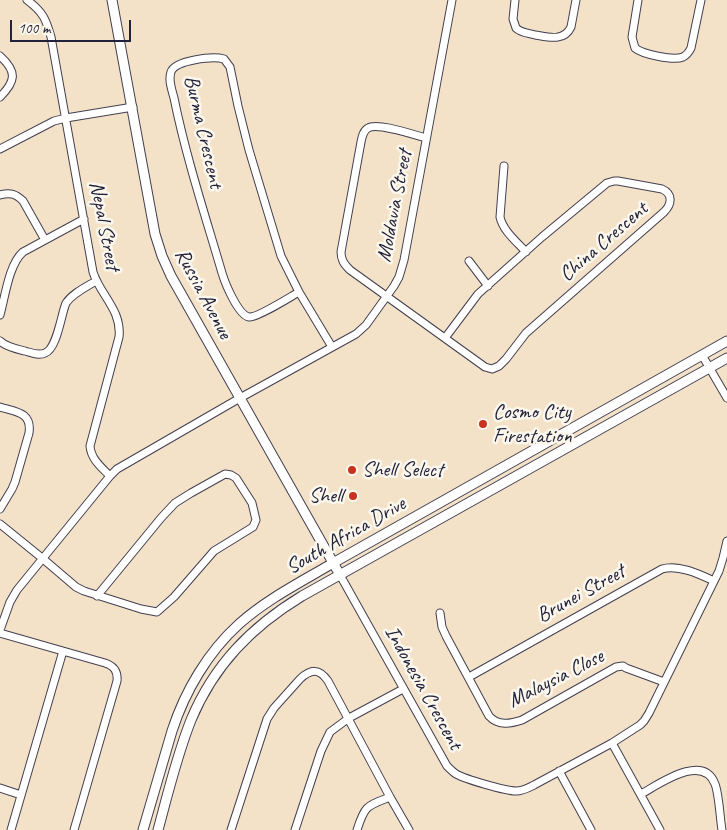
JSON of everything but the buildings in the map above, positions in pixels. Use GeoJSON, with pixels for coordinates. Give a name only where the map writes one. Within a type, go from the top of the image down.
{"type":"FeatureCollection","features":[{"type":"Feature","properties":{"kind":"street","name":"Nepal Street"},"geometry":{"type":"LineString","coordinates":[[27,0],[38,8],[48,25],[93,272],[96,281],[116,316],[119,330],[119,337],[90,446],[94,460],[110,476]]}},
{"type":"Feature","properties":{"kind":"street","name":"Russia Avenue"},"geometry":{"type":"LineString","coordinates":[[112,0],[155,234],[162,256],[171,276],[340,575]]}},
{"type":"Feature","properties":{"kind":"street","name":"Moldavia Street"},"geometry":{"type":"LineString","coordinates":[[0,632],[13,596],[116,469],[356,334],[370,321],[401,272],[452,0]]}},
{"type":"Feature","properties":{"kind":"street"},"geometry":{"type":"LineString","coordinates":[[515,0],[513,19],[516,28],[522,32],[554,38],[563,36],[569,31],[576,0]]}},
{"type":"Feature","properties":{"kind":"street"},"geometry":{"type":"LineString","coordinates":[[638,0],[632,37],[635,48],[644,53],[677,58],[686,55],[691,48],[701,0]]}},
{"type":"Feature","properties":{"kind":"street"},"geometry":{"type":"LineString","coordinates":[[0,56],[8,64],[13,77],[11,84],[0,97]]}},
{"type":"Feature","properties":{"kind":"street","name":"Burma Crescent"},"geometry":{"type":"LineString","coordinates":[[299,292],[257,315],[249,317],[243,314],[231,294],[222,273],[180,129],[170,78],[171,69],[176,65],[213,57],[224,59],[230,67],[249,150],[281,256],[299,292],[332,347]]}},
{"type":"Feature","properties":{"kind":"street"},"geometry":{"type":"LineString","coordinates":[[0,149],[46,124],[66,118],[133,107]]}},
{"type":"Feature","properties":{"kind":"street","name":"China Crescent"},"geometry":{"type":"LineString","coordinates":[[426,138],[378,126],[369,127],[366,130],[362,136],[341,256],[345,265],[387,296],[445,338],[487,368],[492,369],[499,366],[524,335],[664,212],[670,205],[670,196],[662,189],[618,181],[610,181],[602,186],[475,297],[445,338]]}},
{"type":"Feature","properties":{"kind":"street"},"geometry":{"type":"LineString","coordinates":[[504,166],[501,221],[504,228],[526,252]]}},
{"type":"Feature","properties":{"kind":"street"},"geometry":{"type":"LineString","coordinates":[[0,195],[8,193],[23,201],[45,240]]}},
{"type":"Feature","properties":{"kind":"street"},"geometry":{"type":"LineString","coordinates":[[0,315],[16,259],[23,252],[84,219]]}},
{"type":"Feature","properties":{"kind":"street"},"geometry":{"type":"LineString","coordinates":[[469,261],[488,286]]}},
{"type":"Feature","properties":{"kind":"street"},"geometry":{"type":"LineString","coordinates":[[0,341],[5,345],[34,354],[48,352],[54,342],[68,300],[77,292],[96,281]]}},
{"type":"Feature","properties":{"kind":"street","name":"South Africa Drive"},"geometry":{"type":"LineString","coordinates":[[143,830],[176,716],[191,687],[210,657],[228,635],[257,610],[333,563],[727,341]]}},
{"type":"Feature","properties":{"kind":"street"},"geometry":{"type":"LineString","coordinates":[[702,355],[727,398]]}},
{"type":"Feature","properties":{"kind":"street","name":"South Africa Drive"},"geometry":{"type":"LineString","coordinates":[[158,830],[189,726],[202,698],[221,667],[241,642],[271,616],[302,596],[727,358]]}},
{"type":"Feature","properties":{"kind":"street"},"geometry":{"type":"LineString","coordinates":[[0,407],[23,414],[28,420],[30,427],[15,482],[0,509]]}},
{"type":"Feature","properties":{"kind":"street"},"geometry":{"type":"LineString","coordinates":[[0,524],[84,592],[97,596],[150,611],[157,612],[214,551],[250,530],[255,524],[256,516],[252,502],[236,478],[225,474],[182,497],[161,518],[97,596]]}},
{"type":"Feature","properties":{"kind":"street","name":"Indonesia Crescent"},"geometry":{"type":"LineString","coordinates":[[340,575],[443,760],[450,769],[467,779],[516,791],[528,788],[612,743],[644,721],[722,564],[727,541]]}},
{"type":"Feature","properties":{"kind":"street","name":"Brunei Street"},"geometry":{"type":"LineString","coordinates":[[469,677],[662,569],[677,568],[714,581]]}},
{"type":"Feature","properties":{"kind":"street","name":"Malaysia Close"},"geometry":{"type":"LineString","coordinates":[[440,613],[442,627],[446,636],[489,716],[503,724],[522,720],[616,667],[622,666],[664,682]]}},
{"type":"Feature","properties":{"kind":"street"},"geometry":{"type":"LineString","coordinates":[[0,632],[111,665],[117,674],[74,830]]}},
{"type":"Feature","properties":{"kind":"street"},"geometry":{"type":"LineString","coordinates":[[11,830],[63,651]]}},
{"type":"Feature","properties":{"kind":"street"},"geometry":{"type":"LineString","coordinates":[[231,830],[268,718],[274,708],[300,679],[311,672],[319,672],[328,681],[409,830]]}},
{"type":"Feature","properties":{"kind":"street"},"geometry":{"type":"LineString","coordinates":[[294,830],[326,738],[332,730],[349,718],[403,689]]}},
{"type":"Feature","properties":{"kind":"street"},"geometry":{"type":"LineString","coordinates":[[612,743],[660,830]]}},
{"type":"Feature","properties":{"kind":"street"},"geometry":{"type":"LineString","coordinates":[[641,794],[685,772],[695,770],[705,772],[713,778],[716,786],[722,830]]}},
{"type":"Feature","properties":{"kind":"street"},"geometry":{"type":"LineString","coordinates":[[559,771],[591,830]]}},
{"type":"Feature","properties":{"kind":"street"},"geometry":{"type":"LineString","coordinates":[[0,788],[21,795]]}},
{"type":"Feature","properties":{"kind":"street"},"geometry":{"type":"LineString","coordinates":[[357,830],[363,812],[369,806],[390,797]]}},
{"type":"Feature","properties":{"kind":"place","name":"Cosmo City Firestation"},"geometry":{"type":"Point","coordinates":[483,424]}},
{"type":"Feature","properties":{"kind":"place","name":"Shell Select"},"geometry":{"type":"Point","coordinates":[352,470]}},
{"type":"Feature","properties":{"kind":"place","name":"Shell"},"geometry":{"type":"Point","coordinates":[353,496]}}]}
